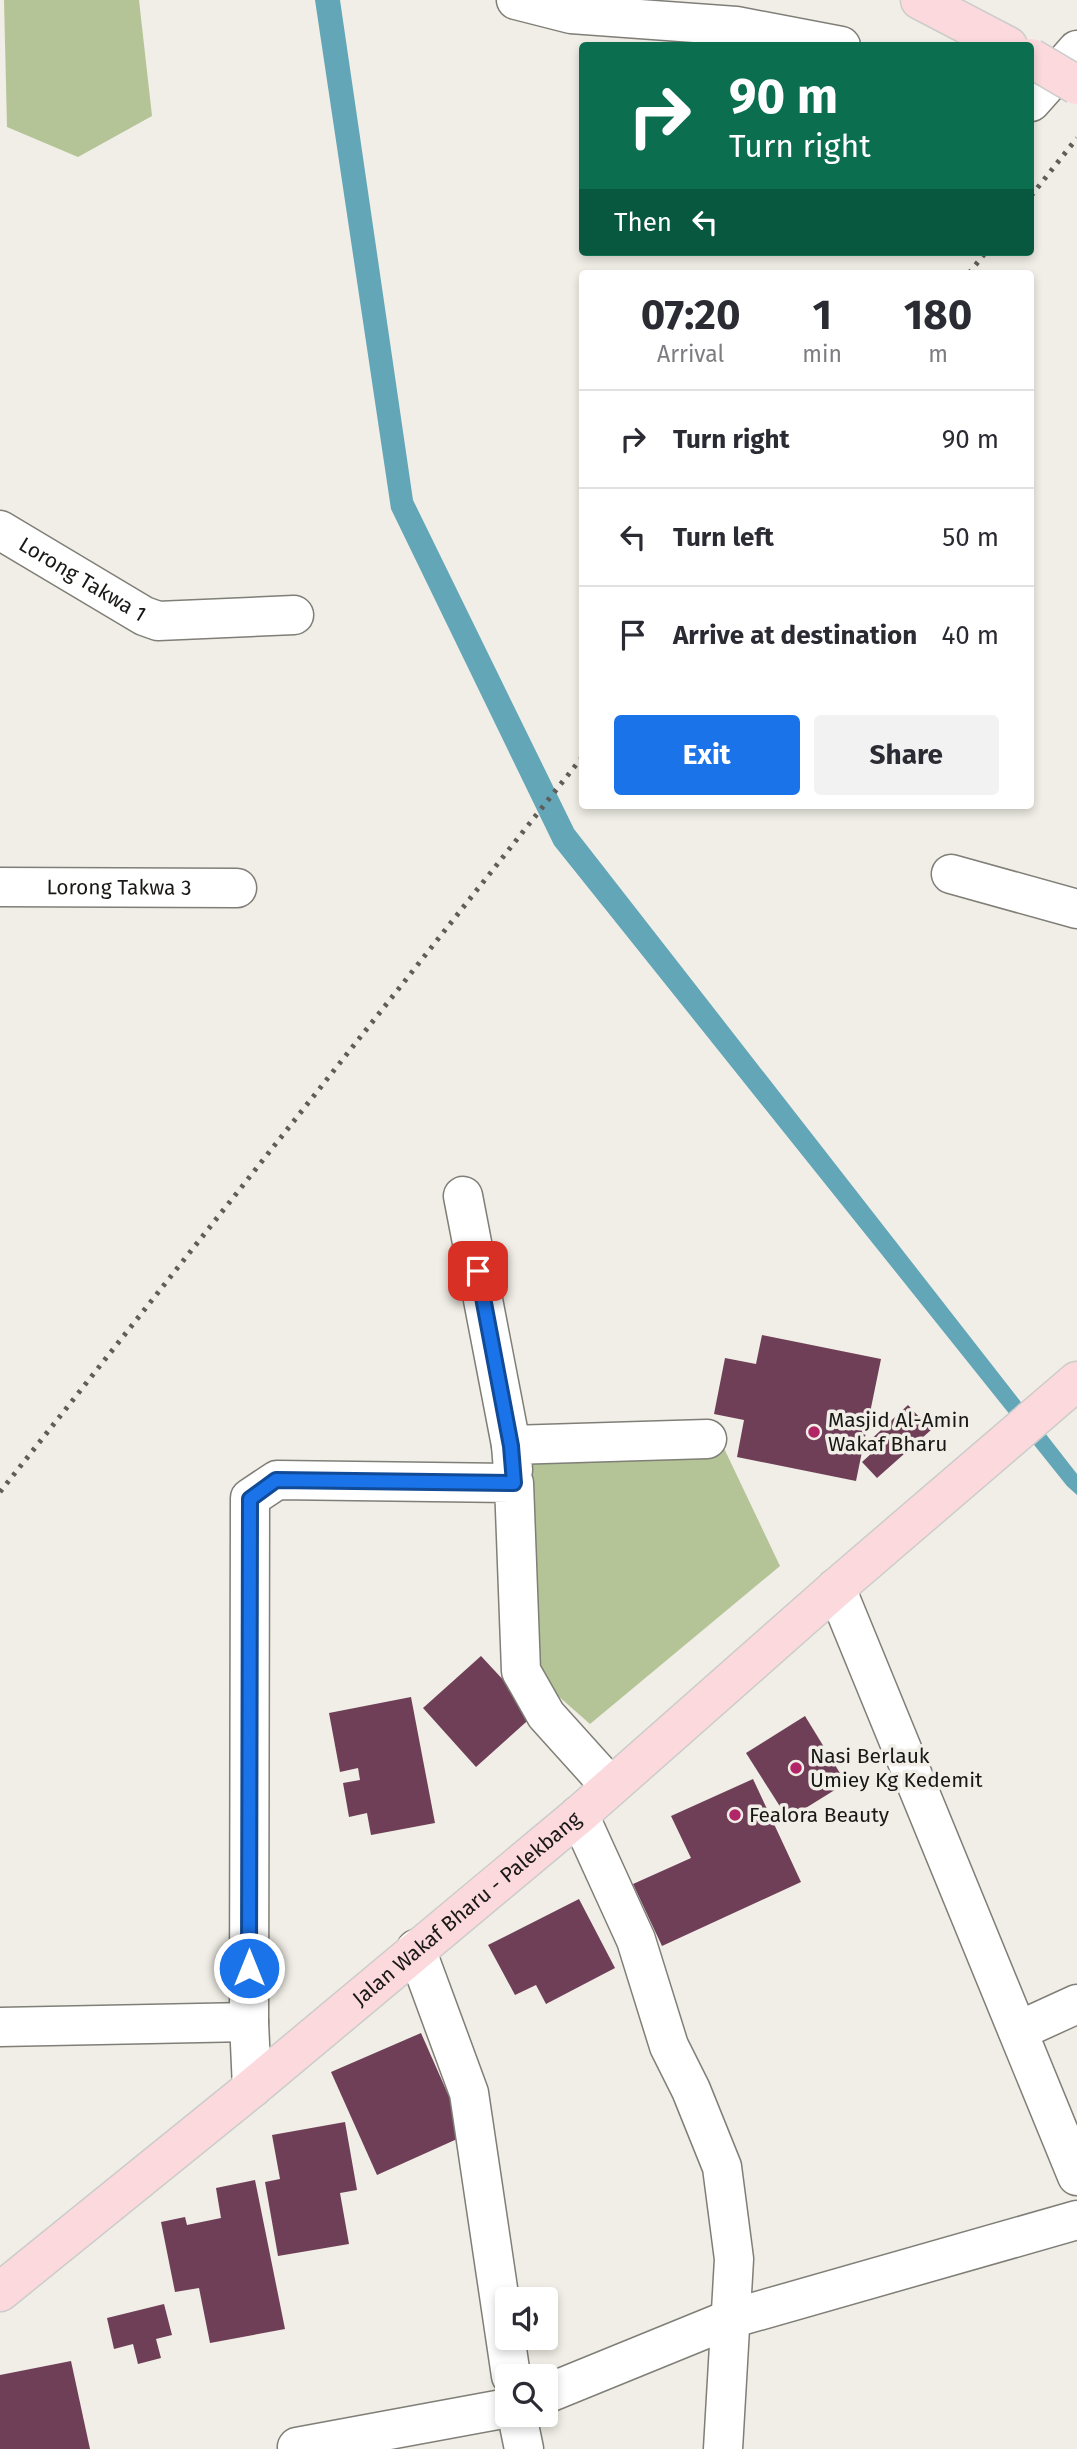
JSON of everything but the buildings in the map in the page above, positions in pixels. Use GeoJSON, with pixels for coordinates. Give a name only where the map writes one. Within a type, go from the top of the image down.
{"type":"FeatureCollection","features":[{"type":"Feature","properties":{"kind":"main road"},"geometry":{"type":"LineString","coordinates":[[920,0],[1000,42]]}},
{"type":"Feature","properties":{"kind":"main road"},"geometry":{"type":"LineString","coordinates":[[1034,58],[1077,79]]}},
{"type":"Feature","properties":{"kind":"main road"},"geometry":{"type":"LineString","coordinates":[[1034,59],[1077,85]]}},
{"type":"Feature","properties":{"kind":"main road","name":"Jalan Wakaf Bharu - Palekbang"},"geometry":{"type":"LineString","coordinates":[[0,2292],[252,2088],[579,1815],[836,1588],[1077,1381]]}},
{"type":"Feature","properties":{"kind":"street"},"geometry":{"type":"LineString","coordinates":[[516,0],[570,14],[699,22],[817,42]]}},
{"type":"Feature","properties":{"kind":"street"},"geometry":{"type":"LineString","coordinates":[[1034,99],[1077,50]]}},
{"type":"Feature","properties":{"kind":"street","name":"Lorong Takwa 1"},"geometry":{"type":"LineString","coordinates":[[0,530],[150,619],[165,621],[294,615]]}},
{"type":"Feature","properties":{"kind":"street"},"geometry":{"type":"LineString","coordinates":[[951,874],[1077,909]]}},
{"type":"Feature","properties":{"kind":"street","name":"Lorong Takwa 3"},"geometry":{"type":"LineString","coordinates":[[0,887],[237,888]]}},
{"type":"Feature","properties":{"kind":"street"},"geometry":{"type":"LineString","coordinates":[[463,1196],[513,1464],[521,1671],[546,1714],[610,1786]]}},
{"type":"Feature","properties":{"kind":"street"},"geometry":{"type":"LineString","coordinates":[[252,2088],[249,2022],[250,1499],[276,1480],[513,1464],[531,1443],[707,1439]]}},
{"type":"Feature","properties":{"kind":"street"},"geometry":{"type":"LineString","coordinates":[[836,1588],[1077,2176]]}},
{"type":"Feature","properties":{"kind":"street"},"geometry":{"type":"LineString","coordinates":[[579,1815],[636,1940],[669,2046],[691,2090],[722,2167],[734,2259],[723,2449]]}},
{"type":"Feature","properties":{"kind":"street"},"geometry":{"type":"LineString","coordinates":[[416,1949],[469,2093],[509,2364]]}},
{"type":"Feature","properties":{"kind":"street"},"geometry":{"type":"LineString","coordinates":[[1018,2031],[1077,2004]]}},
{"type":"Feature","properties":{"kind":"street"},"geometry":{"type":"LineString","coordinates":[[0,2028],[249,2022]]}},
{"type":"Feature","properties":{"kind":"street"},"geometry":{"type":"LineString","coordinates":[[558,2389],[730,2319],[1077,2220]]}},
{"type":"Feature","properties":{"kind":"street"},"geometry":{"type":"LineString","coordinates":[[297,2447],[495,2410]]}},
{"type":"Feature","properties":{"kind":"street"},"geometry":{"type":"LineString","coordinates":[[519,2427],[523,2449]]}},
{"type":"Feature","properties":{"kind":"green space"},"geometry":{"type":"Polygon","coordinates":[[[4,0],[139,0],[152,116],[78,157],[7,127],[4,0]]]}},
{"type":"Feature","properties":{"kind":"green space"},"geometry":{"type":"Polygon","coordinates":[[[721,1442],[780,1566],[590,1724],[532,1673],[524,1519],[532,1448],[721,1442]]]}},
{"type":"Feature","properties":{"kind":"water"},"geometry":{"type":"Polygon","coordinates":[[[315,0],[340,0],[413,500],[574,829],[1077,1474],[1077,1495],[1067,1486],[554,845],[391,509],[315,0]]]}},
{"type":"Feature","properties":{"kind":"railway"},"geometry":{"type":"LineString","coordinates":[[1034,192],[1077,138]]}},
{"type":"Feature","properties":{"kind":"railway"},"geometry":{"type":"LineString","coordinates":[[971,270],[983,256]]}},
{"type":"Feature","properties":{"kind":"railway"},"geometry":{"type":"LineString","coordinates":[[0,1492],[579,761]]}},
{"type":"Feature","properties":{"kind":"place","name":"Masjid Al-Amin Wakaf Bharu"},"geometry":{"type":"Point","coordinates":[814,1432]}},
{"type":"Feature","properties":{"kind":"place","name":"Nasi Berlauk Umiey Kg Kedemit"},"geometry":{"type":"Point","coordinates":[796,1768]}},
{"type":"Feature","properties":{"kind":"place","name":"Fealora Beauty"},"geometry":{"type":"Point","coordinates":[735,1815]}},
{"type":"Feature","properties":{"kind":"route"},"geometry":{"type":"LineString","coordinates":[[249,1968],[250,1499],[276,1480],[514,1483],[511,1446],[478,1271]]}}]}
